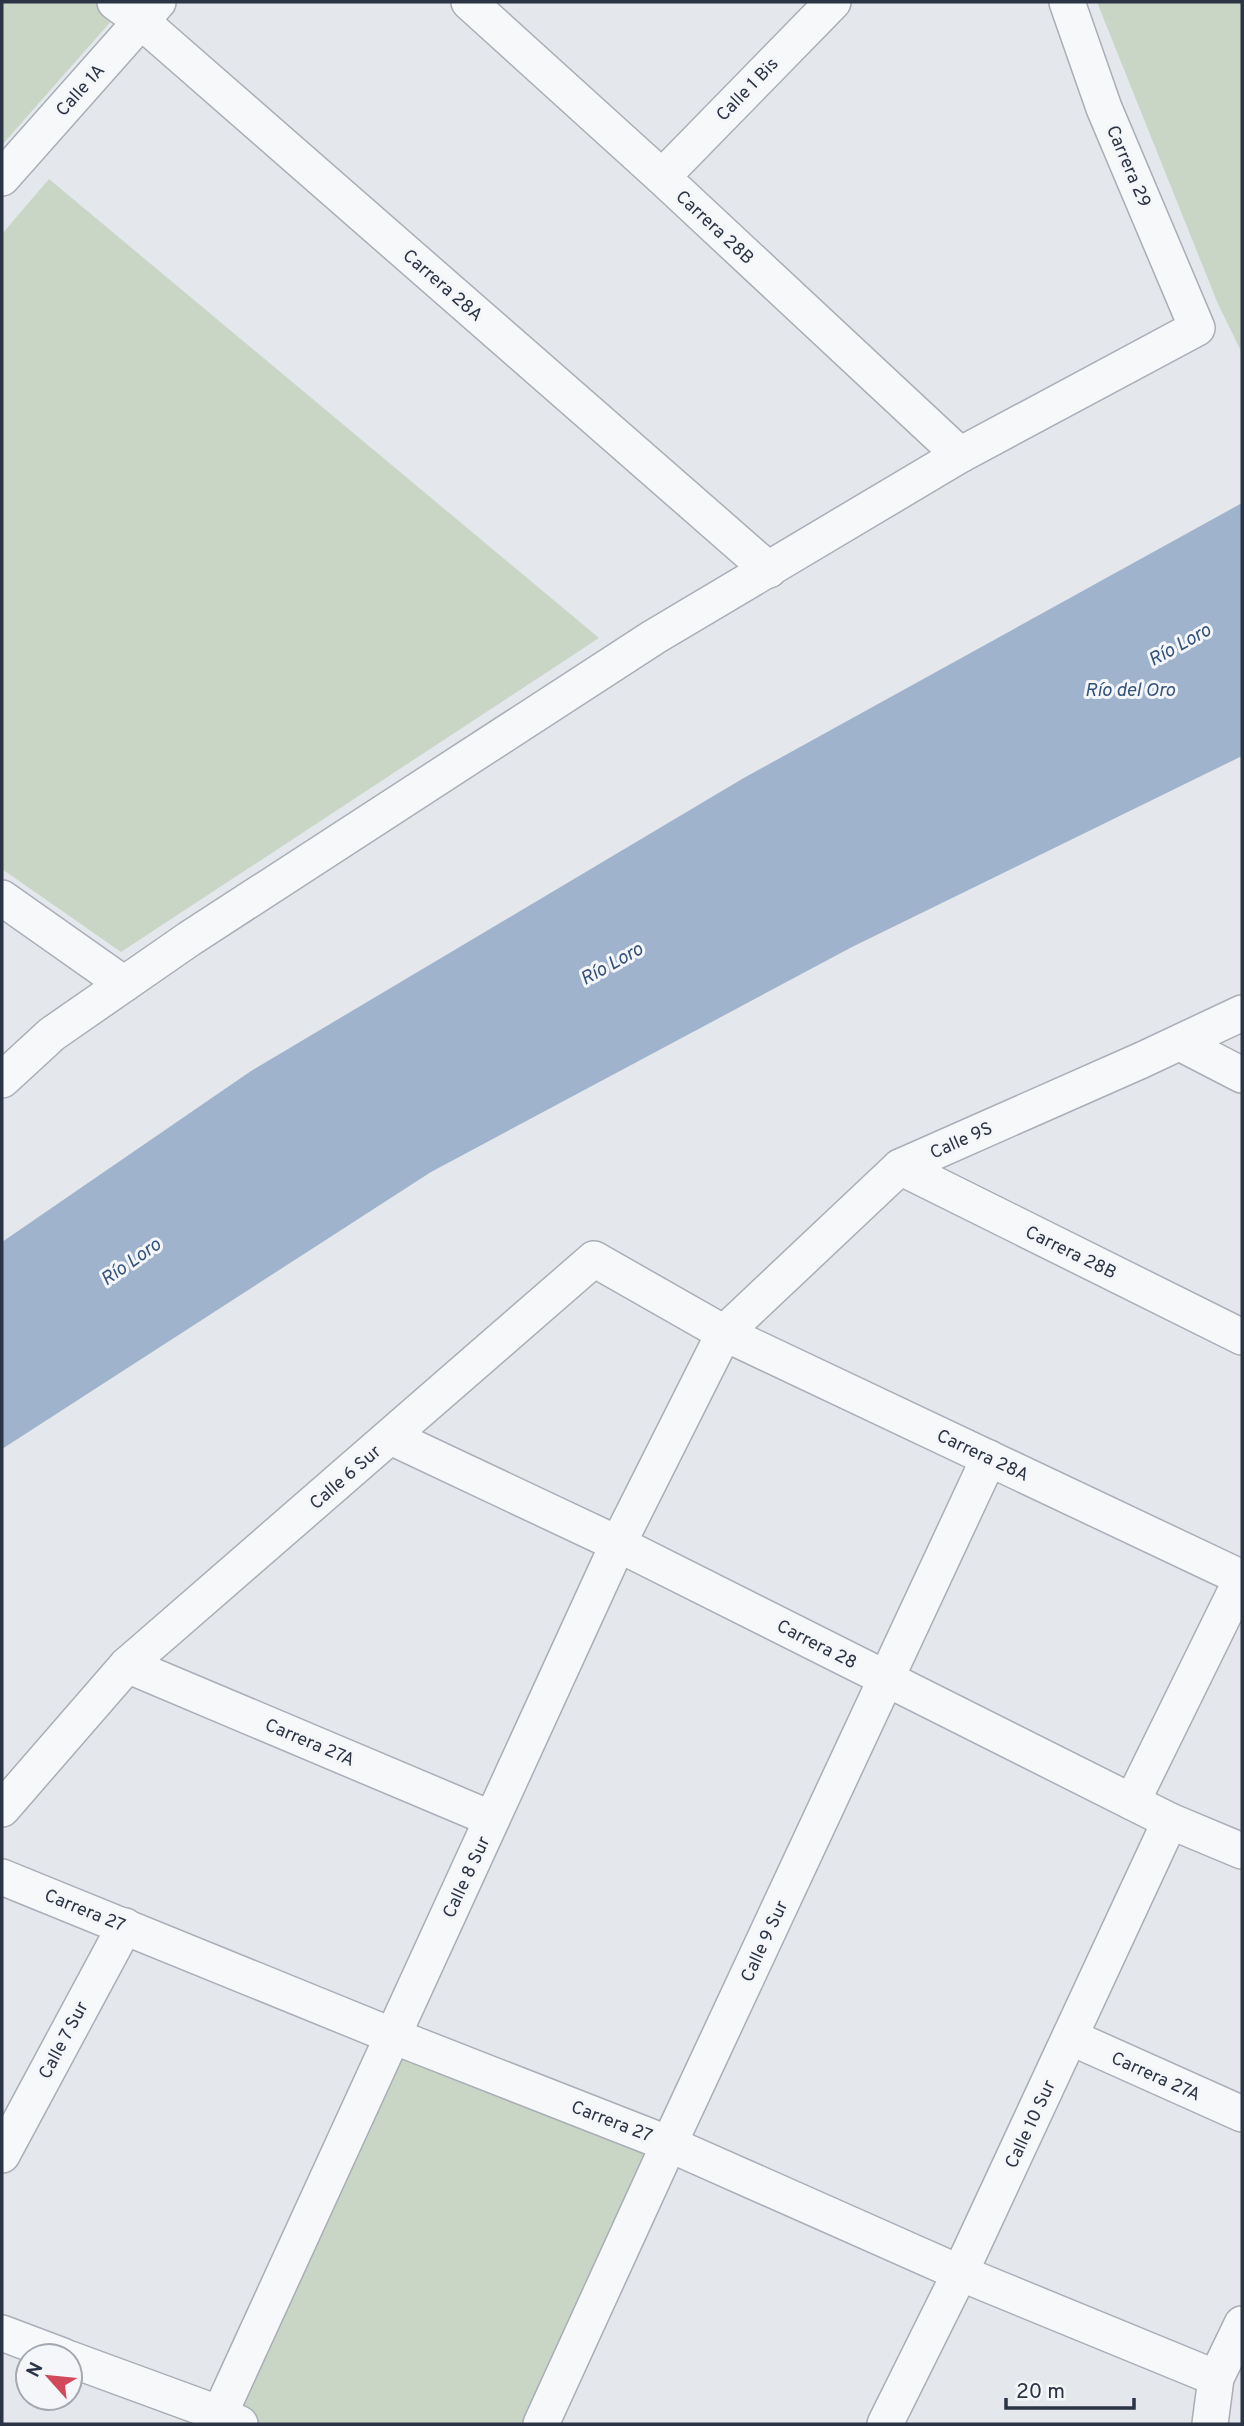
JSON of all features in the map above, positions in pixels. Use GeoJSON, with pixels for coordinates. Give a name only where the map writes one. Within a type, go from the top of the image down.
{"type":"FeatureCollection","features":[{"type":"Feature","properties":{"kind":"street","name":"Calle 1 Bis"},"geometry":{"type":"LineString","coordinates":[[662,177],[833,2]]}},
{"type":"Feature","properties":{"kind":"street","name":"Carrera 29"},"geometry":{"type":"LineString","coordinates":[[960,455],[1197,328],[1104,108],[1067,2]]}},
{"type":"Feature","properties":{"kind":"street","name":"Carrera 28B"},"geometry":{"type":"LineString","coordinates":[[484,6],[662,177],[960,455]]}},
{"type":"Feature","properties":{"kind":"street","name":"Calle 1A"},"geometry":{"type":"LineString","coordinates":[[2,178],[138,8]]}},
{"type":"Feature","properties":{"kind":"street","name":"Carrera 28A"},"geometry":{"type":"LineString","coordinates":[[138,8],[769,570]]}},
{"type":"Feature","properties":{"kind":"street"},"geometry":{"type":"LineString","coordinates":[[2,1080],[52,1034],[189,939],[642,645],[960,455]]}},
{"type":"Feature","properties":{"kind":"street"},"geometry":{"type":"LineString","coordinates":[[2,898],[124,984]]}},
{"type":"Feature","properties":{"kind":"street","name":"Calle 9S"},"geometry":{"type":"LineString","coordinates":[[724,1332],[900,1167],[1242,1013]]}},
{"type":"Feature","properties":{"kind":"street"},"geometry":{"type":"LineString","coordinates":[[1180,1043],[1242,1075]]}},
{"type":"Feature","properties":{"kind":"street","name":"Carrera 28B"},"geometry":{"type":"LineString","coordinates":[[900,1167],[1242,1337]]}},
{"type":"Feature","properties":{"kind":"street","name":"Calle 6 Sur"},"geometry":{"type":"LineString","coordinates":[[2,1809],[127,1665],[594,1259],[724,1332]]}},
{"type":"Feature","properties":{"kind":"street","name":"Carrera 28A"},"geometry":{"type":"LineString","coordinates":[[724,1332],[1242,1578]]}},
{"type":"Feature","properties":{"kind":"street","name":"Calle 8 Sur"},"geometry":{"type":"LineString","coordinates":[[225,2421],[393,2036],[618,1544],[724,1332]]}},
{"type":"Feature","properties":{"kind":"street","name":"Carrera 28"},"geometry":{"type":"LineString","coordinates":[[391,1437],[618,1544],[1170,1821],[1242,1851]]}},
{"type":"Feature","properties":{"kind":"street","name":"Calle 9 Sur"},"geometry":{"type":"LineString","coordinates":[[547,2422],[669,2144],[989,1458]]}},
{"type":"Feature","properties":{"kind":"street"},"geometry":{"type":"LineString","coordinates":[[1132,1802],[1242,1578]]}},
{"type":"Feature","properties":{"kind":"street","name":"Carrera 27A"},"geometry":{"type":"LineString","coordinates":[[127,1665],[492,1819]]}},
{"type":"Feature","properties":{"kind":"street","name":"Calle 10 Sur"},"geometry":{"type":"LineString","coordinates":[[884,2424],[960,2273],[1170,1821]]}},
{"type":"Feature","properties":{"kind":"street","name":"Carrera 27"},"geometry":{"type":"LineString","coordinates":[[2,1877],[393,2036],[669,2144],[960,2273],[1216,2378]]}},
{"type":"Feature","properties":{"kind":"street","name":"Calle 7 Sur"},"geometry":{"type":"LineString","coordinates":[[2,2155],[125,1926]]}},
{"type":"Feature","properties":{"kind":"street","name":"Carrera 27A"},"geometry":{"type":"LineString","coordinates":[[1070,2038],[1242,2114]]}},
{"type":"Feature","properties":{"kind":"street"},"geometry":{"type":"LineString","coordinates":[[1210,2424],[1216,2378],[1242,2324]]}},
{"type":"Feature","properties":{"kind":"street"},"geometry":{"type":"LineString","coordinates":[[2,2333],[26,2342]]}},
{"type":"Feature","properties":{"kind":"street"},"geometry":{"type":"LineString","coordinates":[[84,2365],[225,2421]]}},
{"type":"Feature","properties":{"kind":"green space"},"geometry":{"type":"Polygon","coordinates":[[[2,2],[128,2],[2,145],[2,2]]]}},
{"type":"Feature","properties":{"kind":"green space"},"geometry":{"type":"Polygon","coordinates":[[[1097,2],[1242,2],[1242,353],[1218,304],[1097,2]]]}},
{"type":"Feature","properties":{"kind":"green space"},"geometry":{"type":"Polygon","coordinates":[[[49,179],[599,638],[121,952],[2,869],[2,234],[49,179]]]}},
{"type":"Feature","properties":{"kind":"green space"},"geometry":{"type":"Polygon","coordinates":[[[393,2036],[669,2144],[541,2424],[240,2424],[220,2414],[393,2036]]]}},
{"type":"Feature","properties":{"kind":"water","name":"Río del Oro"},"geometry":{"type":"Polygon","coordinates":[[[1242,503],[1242,756],[852,947],[431,1172],[2,1449],[2,1242],[251,1071],[742,779],[1242,503]]]}},
{"type":"Feature","properties":{"kind":"water label","name":"Río Loro"},"geometry":{"type":"Point","coordinates":[1179,644]}},
{"type":"Feature","properties":{"kind":"water label","name":"Río Loro"},"geometry":{"type":"Point","coordinates":[611,963]}},
{"type":"Feature","properties":{"kind":"water label","name":"Río Loro"},"geometry":{"type":"Point","coordinates":[130,1261]}}]}
